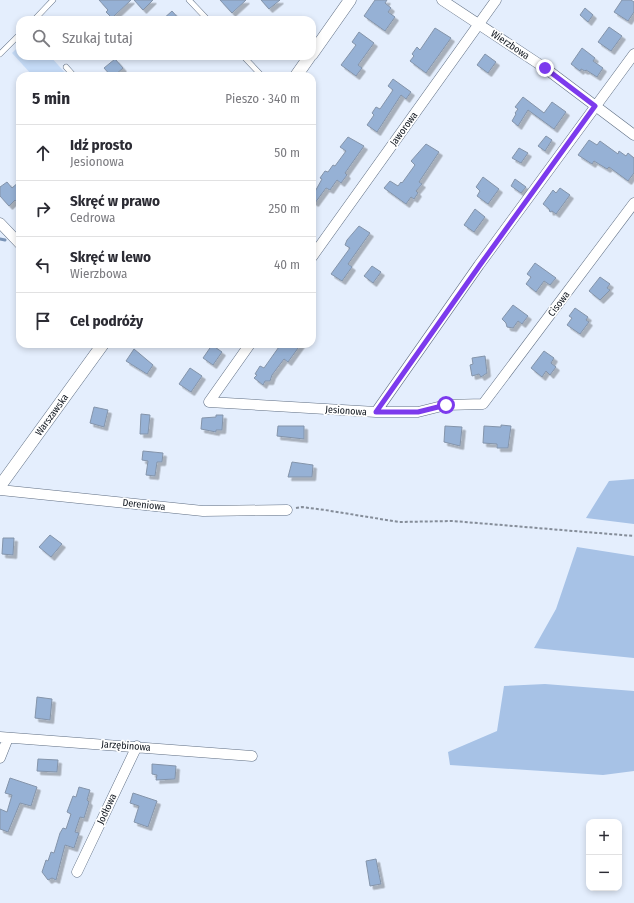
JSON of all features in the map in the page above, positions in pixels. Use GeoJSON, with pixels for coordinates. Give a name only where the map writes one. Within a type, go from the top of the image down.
{"type":"FeatureCollection","features":[{"type":"Feature","properties":{"kind":"street"},"geometry":{"type":"LineString","coordinates":[[316,48],[350,0]]}},
{"type":"Feature","properties":{"kind":"street","name":"Wierzbowa"},"geometry":{"type":"LineString","coordinates":[[442,0],[545,68],[634,135]]}},
{"type":"Feature","properties":{"kind":"street","name":"Jaworowa"},"geometry":{"type":"LineString","coordinates":[[316,251],[496,0]]}},
{"type":"Feature","properties":{"kind":"street"},"geometry":{"type":"LineString","coordinates":[[376,412],[480,265],[634,54]]}},
{"type":"Feature","properties":{"kind":"street"},"geometry":{"type":"LineString","coordinates":[[299,72],[307,60]]}},
{"type":"Feature","properties":{"kind":"street","name":"Cisowa"},"geometry":{"type":"LineString","coordinates":[[483,404],[634,203]]}},
{"type":"Feature","properties":{"kind":"street"},"geometry":{"type":"LineString","coordinates":[[0,223],[16,240]]}},
{"type":"Feature","properties":{"kind":"street","name":"Warszawska"},"geometry":{"type":"LineString","coordinates":[[0,486],[100,348]]}},
{"type":"Feature","properties":{"kind":"street","name":"Jesionowa"},"geometry":{"type":"LineString","coordinates":[[247,348],[209,402],[376,412],[418,412],[446,405],[483,404]]}},
{"type":"Feature","properties":{"kind":"street","name":"Dereniowa"},"geometry":{"type":"LineString","coordinates":[[0,490],[204,511],[288,510]]}},
{"type":"Feature","properties":{"kind":"street"},"geometry":{"type":"LineString","coordinates":[[0,758],[4,738]]}},
{"type":"Feature","properties":{"kind":"street","name":"Jarzębinowa"},"geometry":{"type":"LineString","coordinates":[[4,738],[137,746],[252,756]]}},
{"type":"Feature","properties":{"kind":"street","name":"Jodłowa"},"geometry":{"type":"LineString","coordinates":[[77,872],[137,746]]}},
{"type":"Feature","properties":{"kind":"lane"},"geometry":{"type":"LineString","coordinates":[[38,16],[53,0]]}},
{"type":"Feature","properties":{"kind":"lane"},"geometry":{"type":"LineString","coordinates":[[189,0],[204,16]]}},
{"type":"Feature","properties":{"kind":"lane"},"geometry":{"type":"LineString","coordinates":[[0,54],[16,38]]}},
{"type":"Feature","properties":{"kind":"lane"},"geometry":{"type":"LineString","coordinates":[[247,60],[258,72]]}},
{"type":"Feature","properties":{"kind":"lane"},"geometry":{"type":"LineString","coordinates":[[66,67],[70,72]]}},
{"type":"Feature","properties":{"kind":"path"},"geometry":{"type":"LineString","coordinates":[[288,510],[302,507],[399,522],[452,522],[634,536]]}},
{"type":"Feature","properties":{"kind":"shaded area"},"geometry":{"type":"Polygon","coordinates":[[[16,49],[16,57],[12,53],[16,49]]]}},
{"type":"Feature","properties":{"kind":"shaded area"},"geometry":{"type":"Polygon","coordinates":[[[18,60],[54,60],[64,72],[29,72],[18,60]]]}},
{"type":"Feature","properties":{"kind":"shaded area"},"geometry":{"type":"Polygon","coordinates":[[[634,479],[634,524],[586,518],[609,481],[634,479]]]}},
{"type":"Feature","properties":{"kind":"shaded area"},"geometry":{"type":"Polygon","coordinates":[[[577,547],[634,556],[634,658],[534,648],[556,609],[577,547]]]}},
{"type":"Feature","properties":{"kind":"shaded area"},"geometry":{"type":"Polygon","coordinates":[[[545,684],[634,691],[634,771],[603,775],[450,765],[448,752],[497,731],[504,686],[545,684]]]}},
{"type":"Feature","properties":{"kind":"building"},"geometry":{"type":"Polygon","coordinates":[[[99,0],[131,0],[114,16],[110,16],[106,12],[108,10],[99,0]]]}},
{"type":"Feature","properties":{"kind":"building"},"geometry":{"type":"Polygon","coordinates":[[[134,0],[153,0],[143,10],[134,0]]]}},
{"type":"Feature","properties":{"kind":"building"},"geometry":{"type":"Polygon","coordinates":[[[220,0],[246,0],[232,13],[220,0]]]}},
{"type":"Feature","properties":{"kind":"building"},"geometry":{"type":"Polygon","coordinates":[[[261,0],[280,0],[269,9],[261,0]]]}},
{"type":"Feature","properties":{"kind":"building"},"geometry":{"type":"Polygon","coordinates":[[[375,0],[387,0],[385,3],[391,8],[388,12],[395,17],[385,31],[364,16],[375,0]]]}},
{"type":"Feature","properties":{"kind":"building"},"geometry":{"type":"Polygon","coordinates":[[[622,0],[631,0],[634,2],[634,12],[628,21],[614,12],[622,0]]]}},
{"type":"Feature","properties":{"kind":"building"},"geometry":{"type":"Polygon","coordinates":[[[585,8],[593,15],[588,22],[580,15],[585,8]]]}},
{"type":"Feature","properties":{"kind":"building"},"geometry":{"type":"Polygon","coordinates":[[[172,11],[176,16],[166,16],[172,11]]]}},
{"type":"Feature","properties":{"kind":"building"},"geometry":{"type":"Polygon","coordinates":[[[609,27],[622,36],[611,51],[598,42],[609,27]]]}},
{"type":"Feature","properties":{"kind":"building"},"geometry":{"type":"Polygon","coordinates":[[[435,28],[451,38],[426,73],[410,61],[414,56],[412,54],[417,47],[420,50],[435,28]]]}},
{"type":"Feature","properties":{"kind":"building"},"geometry":{"type":"Polygon","coordinates":[[[359,32],[374,43],[358,65],[362,68],[356,76],[341,65],[356,45],[352,42],[359,32]]]}},
{"type":"Feature","properties":{"kind":"building"},"geometry":{"type":"Polygon","coordinates":[[[582,48],[595,58],[593,61],[603,68],[597,77],[586,70],[581,69],[580,71],[571,64],[582,48]]]}},
{"type":"Feature","properties":{"kind":"building"},"geometry":{"type":"Polygon","coordinates":[[[485,54],[496,62],[488,73],[477,65],[485,54]]]}},
{"type":"Feature","properties":{"kind":"building"},"geometry":{"type":"Polygon","coordinates":[[[116,60],[123,68],[118,72],[108,72],[104,68],[116,60]]]}},
{"type":"Feature","properties":{"kind":"building"},"geometry":{"type":"Polygon","coordinates":[[[393,79],[411,92],[406,99],[401,95],[377,132],[367,125],[374,115],[372,113],[376,107],[380,109],[393,90],[388,86],[393,79]]]}},
{"type":"Feature","properties":{"kind":"building"},"geometry":{"type":"Polygon","coordinates":[[[523,97],[544,113],[552,102],[566,112],[554,129],[528,110],[518,126],[512,121],[518,109],[515,107],[523,97]]]}},
{"type":"Feature","properties":{"kind":"building"},"geometry":{"type":"Polygon","coordinates":[[[546,136],[552,140],[545,151],[538,146],[546,136]]]}},
{"type":"Feature","properties":{"kind":"building"},"geometry":{"type":"Polygon","coordinates":[[[348,137],[364,146],[345,173],[347,175],[341,183],[337,180],[330,190],[326,188],[316,202],[316,190],[322,179],[320,178],[325,171],[328,172],[333,165],[335,166],[346,151],[340,147],[348,137]]]}},
{"type":"Feature","properties":{"kind":"building"},"geometry":{"type":"Polygon","coordinates":[[[589,140],[597,145],[600,141],[618,154],[619,151],[626,156],[628,153],[634,158],[634,173],[628,181],[609,167],[607,169],[594,161],[592,164],[578,155],[589,140]]]}},
{"type":"Feature","properties":{"kind":"building"},"geometry":{"type":"Polygon","coordinates":[[[426,144],[439,152],[419,182],[422,184],[416,191],[418,193],[414,199],[411,197],[406,204],[384,188],[390,181],[398,186],[401,182],[402,183],[415,165],[411,161],[426,144]]]}},
{"type":"Feature","properties":{"kind":"building"},"geometry":{"type":"Polygon","coordinates":[[[519,148],[528,153],[521,163],[512,158],[519,148]]]}},
{"type":"Feature","properties":{"kind":"building"},"geometry":{"type":"Polygon","coordinates":[[[483,177],[499,189],[488,204],[477,196],[480,191],[476,187],[483,177]]]}},
{"type":"Feature","properties":{"kind":"building"},"geometry":{"type":"Polygon","coordinates":[[[515,179],[526,187],[521,193],[511,186],[515,179]]]}},
{"type":"Feature","properties":{"kind":"building"},"geometry":{"type":"Polygon","coordinates":[[[7,182],[12,188],[16,184],[16,201],[15,200],[9,206],[0,196],[0,187],[7,182]]]}},
{"type":"Feature","properties":{"kind":"building"},"geometry":{"type":"Polygon","coordinates":[[[560,188],[570,195],[556,214],[552,211],[550,212],[549,209],[543,204],[553,190],[556,193],[560,188]]]}},
{"type":"Feature","properties":{"kind":"building"},"geometry":{"type":"Polygon","coordinates":[[[475,209],[485,217],[474,232],[464,225],[475,209]]]}},
{"type":"Feature","properties":{"kind":"building"},"geometry":{"type":"Polygon","coordinates":[[[359,226],[370,233],[348,264],[352,267],[342,281],[331,274],[350,248],[345,245],[347,240],[359,226]]]}},
{"type":"Feature","properties":{"kind":"building"},"geometry":{"type":"Polygon","coordinates":[[[535,263],[556,278],[550,285],[544,281],[536,292],[526,284],[531,277],[527,274],[535,263]]]}},
{"type":"Feature","properties":{"kind":"building"},"geometry":{"type":"Polygon","coordinates":[[[372,266],[381,272],[373,283],[364,276],[372,266]]]}},
{"type":"Feature","properties":{"kind":"building"},"geometry":{"type":"Polygon","coordinates":[[[600,277],[610,284],[607,288],[610,290],[600,300],[589,291],[600,277]]]}},
{"type":"Feature","properties":{"kind":"building"},"geometry":{"type":"Polygon","coordinates":[[[513,305],[528,316],[522,324],[518,321],[513,328],[507,327],[506,323],[502,319],[513,305]]]}},
{"type":"Feature","properties":{"kind":"building"},"geometry":{"type":"Polygon","coordinates":[[[575,308],[588,317],[586,320],[589,322],[580,334],[567,325],[572,318],[569,316],[575,308]]]}},
{"type":"Feature","properties":{"kind":"building"},"geometry":{"type":"Polygon","coordinates":[[[210,348],[216,348],[222,352],[213,365],[203,358],[210,348]]]}},
{"type":"Feature","properties":{"kind":"building"},"geometry":{"type":"Polygon","coordinates":[[[278,348],[298,348],[288,362],[284,359],[272,375],[270,381],[265,381],[263,385],[254,378],[257,375],[255,374],[260,366],[264,368],[278,348]]]}},
{"type":"Feature","properties":{"kind":"building"},"geometry":{"type":"Polygon","coordinates":[[[134,349],[153,365],[147,374],[126,361],[134,349]]]}},
{"type":"Feature","properties":{"kind":"building"},"geometry":{"type":"Polygon","coordinates":[[[544,351],[554,358],[551,363],[556,367],[550,375],[546,371],[542,377],[531,368],[544,351]]]}},
{"type":"Feature","properties":{"kind":"building"},"geometry":{"type":"Polygon","coordinates":[[[485,356],[487,373],[481,377],[479,374],[472,376],[470,365],[473,364],[472,358],[485,356]]]}},
{"type":"Feature","properties":{"kind":"building"},"geometry":{"type":"Polygon","coordinates":[[[190,368],[202,376],[191,392],[179,384],[190,368]]]}},
{"type":"Feature","properties":{"kind":"building"},"geometry":{"type":"Polygon","coordinates":[[[94,407],[108,410],[104,427],[90,423],[94,407]]]}},
{"type":"Feature","properties":{"kind":"building"},"geometry":{"type":"Polygon","coordinates":[[[141,414],[150,415],[148,434],[140,434],[141,414]]]}},
{"type":"Feature","properties":{"kind":"building"},"geometry":{"type":"Polygon","coordinates":[[[216,415],[223,415],[222,430],[216,430],[216,432],[201,429],[202,418],[216,417],[216,415]]]}},
{"type":"Feature","properties":{"kind":"building"},"geometry":{"type":"Polygon","coordinates":[[[501,425],[511,426],[508,448],[497,448],[497,444],[483,443],[484,426],[501,427],[501,425]]]}},
{"type":"Feature","properties":{"kind":"building"},"geometry":{"type":"Polygon","coordinates":[[[278,426],[304,426],[304,439],[277,436],[278,426]]]}},
{"type":"Feature","properties":{"kind":"building"},"geometry":{"type":"Polygon","coordinates":[[[445,426],[462,427],[460,446],[444,442],[445,426]]]}},
{"type":"Feature","properties":{"kind":"building"},"geometry":{"type":"Polygon","coordinates":[[[143,451],[163,453],[162,462],[157,462],[155,476],[146,475],[148,461],[142,460],[143,451]]]}},
{"type":"Feature","properties":{"kind":"building"},"geometry":{"type":"Polygon","coordinates":[[[292,462],[313,465],[312,477],[288,477],[292,462]]]}},
{"type":"Feature","properties":{"kind":"building"},"geometry":{"type":"Polygon","coordinates":[[[50,535],[62,544],[51,557],[39,547],[50,535]]]}},
{"type":"Feature","properties":{"kind":"building"},"geometry":{"type":"Polygon","coordinates":[[[3,538],[14,538],[13,555],[2,554],[3,538]]]}},
{"type":"Feature","properties":{"kind":"building"},"geometry":{"type":"Polygon","coordinates":[[[37,697],[52,699],[50,720],[35,718],[37,697]]]}},
{"type":"Feature","properties":{"kind":"building"},"geometry":{"type":"Polygon","coordinates":[[[38,759],[58,760],[57,772],[37,771],[38,759]]]}},
{"type":"Feature","properties":{"kind":"building"},"geometry":{"type":"Polygon","coordinates":[[[152,764],[176,766],[175,779],[156,780],[157,775],[152,774],[152,764]]]}},
{"type":"Feature","properties":{"kind":"building"},"geometry":{"type":"Polygon","coordinates":[[[10,778],[37,787],[31,806],[20,803],[8,832],[0,829],[0,809],[7,812],[12,795],[5,793],[10,778]]]}},
{"type":"Feature","properties":{"kind":"building"},"geometry":{"type":"Polygon","coordinates":[[[79,787],[90,790],[87,800],[89,802],[84,818],[80,817],[75,832],[79,833],[74,848],[65,845],[56,880],[52,878],[48,880],[42,872],[46,860],[48,861],[51,852],[54,853],[63,828],[66,829],[71,814],[67,812],[73,796],[76,797],[79,787]]]}},
{"type":"Feature","properties":{"kind":"building"},"geometry":{"type":"Polygon","coordinates":[[[133,793],[157,801],[148,827],[134,822],[139,806],[130,803],[133,793]]]}},
{"type":"Feature","properties":{"kind":"building"},"geometry":{"type":"Polygon","coordinates":[[[376,859],[381,884],[370,886],[366,861],[376,859]]]}},
{"type":"Feature","properties":{"kind":"waterway"},"geometry":{"type":"LineString","coordinates":[[0,239],[5,240]]}},
{"type":"Feature","properties":{"kind":"route"},"geometry":{"type":"LineString","coordinates":[[446,405],[418,412],[376,412],[595,106],[545,68]]}}]}
